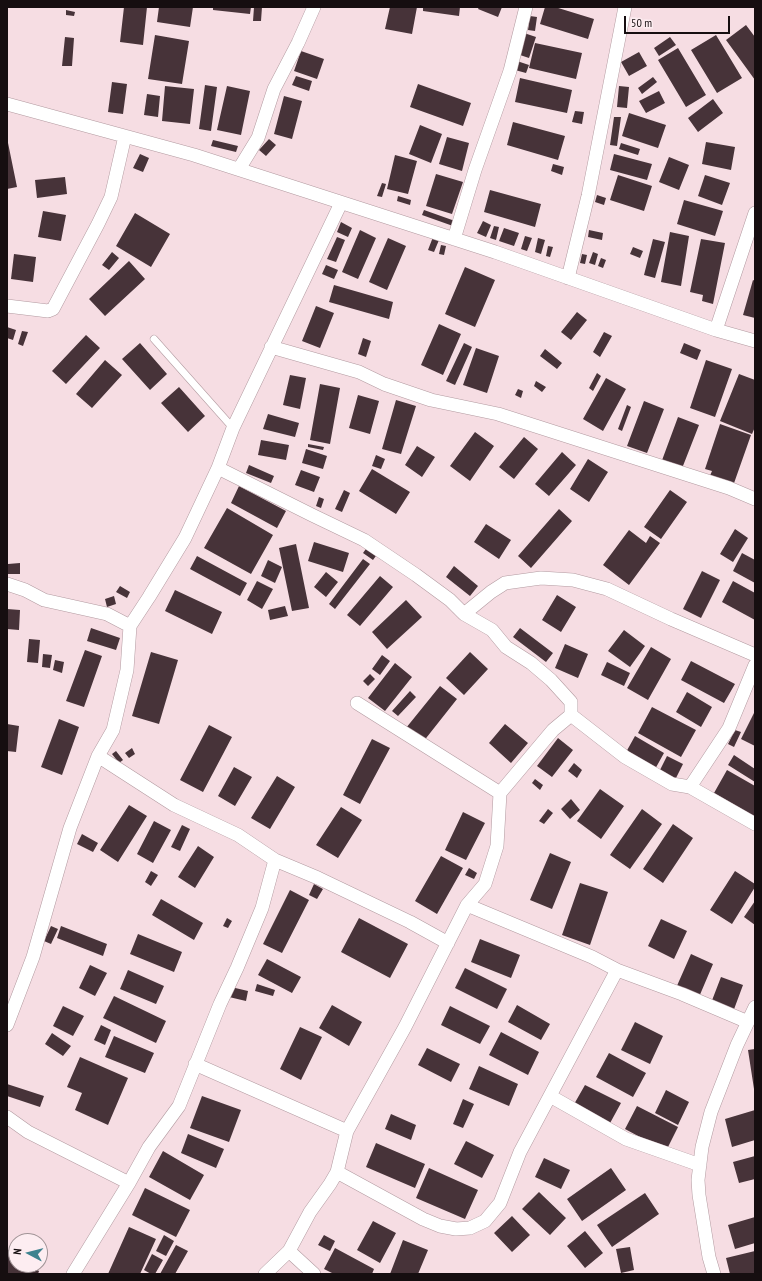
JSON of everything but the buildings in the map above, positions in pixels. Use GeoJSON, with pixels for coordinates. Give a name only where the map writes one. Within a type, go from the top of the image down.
{"type":"FeatureCollection","features":[{"type":"Feature","properties":{"kind":"street"},"geometry":{"type":"LineString","coordinates":[[239,170],[258,138],[274,89],[298,43],[314,7]]}},
{"type":"Feature","properties":{"kind":"street"},"geometry":{"type":"LineString","coordinates":[[454,239],[475,170],[510,71],[526,7]]}},
{"type":"Feature","properties":{"kind":"street"},"geometry":{"type":"LineString","coordinates":[[568,278],[588,196],[625,7]]}},
{"type":"Feature","properties":{"kind":"street"},"geometry":{"type":"LineString","coordinates":[[7,104],[194,155],[454,239],[716,330],[755,341]]}},
{"type":"Feature","properties":{"kind":"street"},"geometry":{"type":"LineString","coordinates":[[7,306],[48,311],[53,309],[111,197],[125,136]]}},
{"type":"Feature","properties":{"kind":"street"},"geometry":{"type":"LineString","coordinates":[[7,1025],[33,957],[70,828],[98,756],[113,730],[127,670],[130,626],[184,538],[218,468],[233,428],[341,203]]}},
{"type":"Feature","properties":{"kind":"street"},"geometry":{"type":"LineString","coordinates":[[716,330],[755,213]]}},
{"type":"Feature","properties":{"kind":"street"},"geometry":{"type":"LineString","coordinates":[[271,347],[359,372],[384,384],[431,400],[498,414],[729,488],[755,499]]}},
{"type":"Feature","properties":{"kind":"street"},"geometry":{"type":"LineString","coordinates":[[218,468],[364,540],[450,600],[464,614],[492,630],[506,647],[531,663],[551,680],[571,702],[571,715],[554,730],[500,793],[497,846],[485,884],[467,905],[405,1027],[347,1131],[337,1172],[310,1212],[289,1251],[265,1274]]}},
{"type":"Feature","properties":{"kind":"street"},"geometry":{"type":"LineString","coordinates":[[464,614],[491,592],[505,583],[541,578],[573,580],[607,588],[671,619],[755,655]]}},
{"type":"Feature","properties":{"kind":"street"},"geometry":{"type":"LineString","coordinates":[[7,584],[25,590],[44,600],[107,614],[130,626]]}},
{"type":"Feature","properties":{"kind":"street"},"geometry":{"type":"LineString","coordinates":[[690,786],[729,728],[755,665]]}},
{"type":"Feature","properties":{"kind":"street"},"geometry":{"type":"LineString","coordinates":[[357,703],[500,793]]}},
{"type":"Feature","properties":{"kind":"street"},"geometry":{"type":"LineString","coordinates":[[571,715],[625,757],[672,784],[690,786],[755,824]]}},
{"type":"Feature","properties":{"kind":"street"},"geometry":{"type":"LineString","coordinates":[[98,756],[174,805],[238,836],[275,860],[318,878],[410,922],[448,943]]}},
{"type":"Feature","properties":{"kind":"street"},"geometry":{"type":"LineString","coordinates":[[73,1274],[129,1183],[149,1147],[179,1106],[220,1004],[262,908],[275,860]]}},
{"type":"Feature","properties":{"kind":"street"},"geometry":{"type":"LineString","coordinates":[[467,905],[592,957],[617,970],[682,994],[748,1022]]}},
{"type":"Feature","properties":{"kind":"street"},"geometry":{"type":"LineString","coordinates":[[337,1172],[423,1219],[440,1226],[456,1229],[470,1228],[485,1221],[500,1203],[520,1152],[617,970]]}},
{"type":"Feature","properties":{"kind":"street"},"geometry":{"type":"LineString","coordinates":[[714,1274],[709,1257],[699,1195],[698,1180],[702,1147],[712,1112],[737,1045],[755,1007]]}},
{"type":"Feature","properties":{"kind":"street"},"geometry":{"type":"LineString","coordinates":[[195,1064],[347,1131]]}},
{"type":"Feature","properties":{"kind":"street"},"geometry":{"type":"LineString","coordinates":[[550,1096],[626,1139],[700,1165]]}},
{"type":"Feature","properties":{"kind":"street"},"geometry":{"type":"LineString","coordinates":[[7,1117],[28,1132],[129,1183]]}},
{"type":"Feature","properties":{"kind":"street"},"geometry":{"type":"LineString","coordinates":[[289,1251],[314,1274]]}},
{"type":"Feature","properties":{"kind":"lane"},"geometry":{"type":"LineString","coordinates":[[154,339],[233,428]]}}]}
